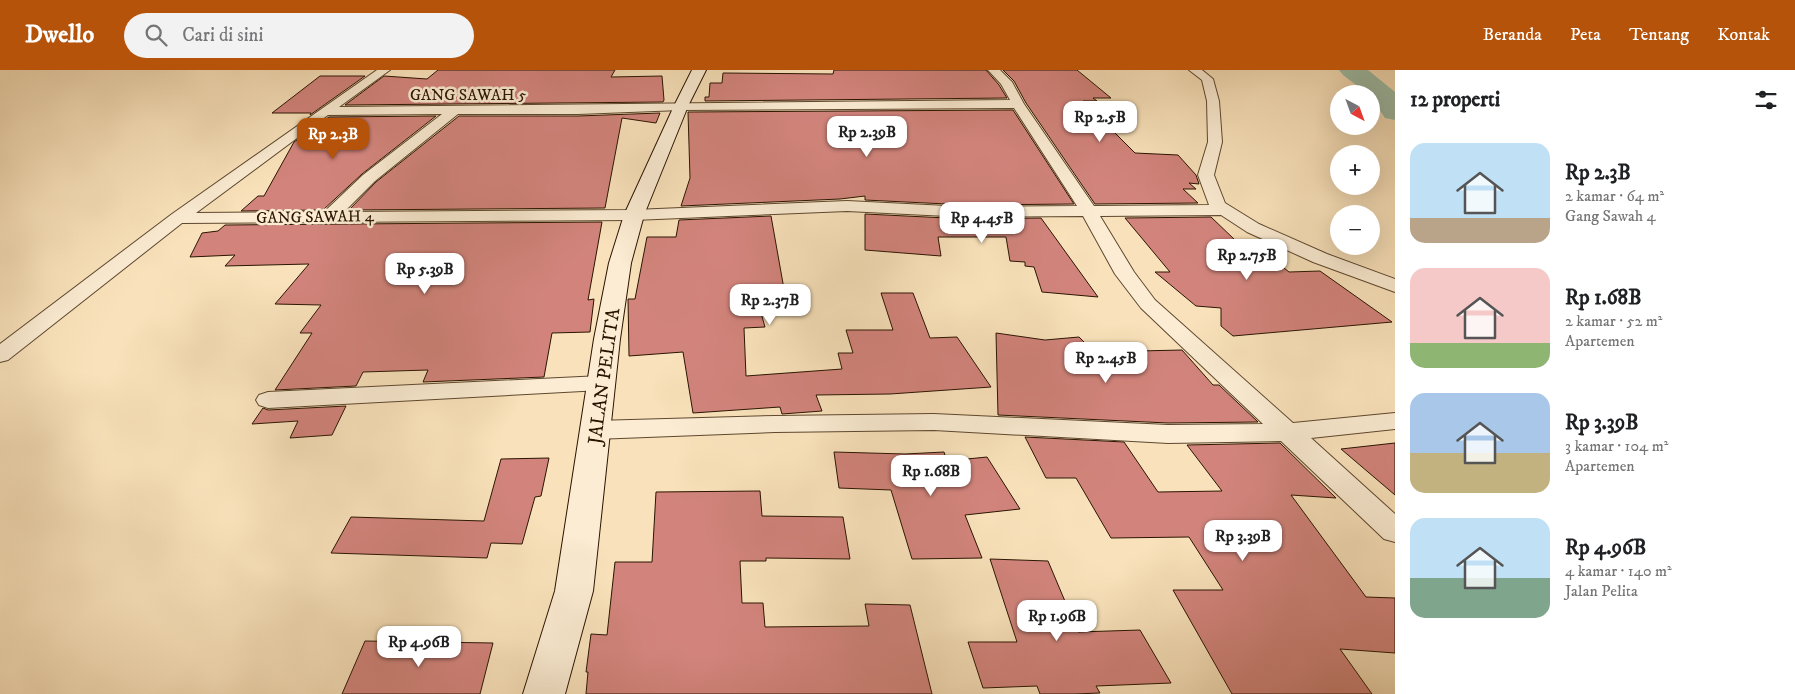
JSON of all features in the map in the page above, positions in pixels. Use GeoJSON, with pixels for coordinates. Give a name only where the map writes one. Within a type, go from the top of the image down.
{"type":"FeatureCollection","features":[{"type":"Feature","properties":{"kind":"street"},"geometry":{"type":"LineString","coordinates":[[0,355],[178,218],[384,70]]}},
{"type":"Feature","properties":{"kind":"street","name":"JALAN PELITA"},"geometry":{"type":"LineString","coordinates":[[544,694],[574,591],[601,383],[620,263],[634,215],[681,106],[699,70]]}},
{"type":"Feature","properties":{"kind":"street"},"geometry":{"type":"LineString","coordinates":[[994,70],[1006,82],[1018,104],[1089,211],[1125,274],[1148,304],[1395,531]]}},
{"type":"Feature","properties":{"kind":"street"},"geometry":{"type":"LineString","coordinates":[[1195,70],[1207,79],[1213,100],[1215,142],[1206,175],[1218,206],[1253,228],[1320,258],[1395,286]]}},
{"type":"Feature","properties":{"kind":"street","name":"GANG SAWAH 5"},"geometry":{"type":"LineString","coordinates":[[325,111],[578,110],[681,106],[1018,104]]}},
{"type":"Feature","properties":{"kind":"street"},"geometry":{"type":"LineString","coordinates":[[330,216],[369,178],[454,111]]}},
{"type":"Feature","properties":{"kind":"street","name":"GANG SAWAH 4"},"geometry":{"type":"LineString","coordinates":[[178,218],[634,215],[847,206],[968,212],[1224,210]]}},
{"type":"Feature","properties":{"kind":"street"},"geometry":{"type":"LineString","coordinates":[[268,400],[601,383]]}},
{"type":"Feature","properties":{"kind":"street"},"geometry":{"type":"LineString","coordinates":[[595,430],[775,424],[934,422],[1168,434],[1288,432],[1395,421]]}},
{"type":"Feature","properties":{"kind":"building"},"geometry":{"type":"Polygon","coordinates":[[[438,70],[615,70],[611,77],[662,76],[664,100],[663,102],[345,105],[384,76],[427,79],[438,70]]]}},
{"type":"Feature","properties":{"kind":"building"},"geometry":{"type":"Polygon","coordinates":[[[834,70],[986,70],[1007,98],[705,101],[705,97],[709,97],[710,83],[722,83],[723,73],[833,74],[834,70]]]}},
{"type":"Feature","properties":{"kind":"building"},"geometry":{"type":"Polygon","coordinates":[[[1003,70],[1077,70],[1111,98],[1093,98],[1097,101],[1083,101],[1135,153],[1178,155],[1196,175],[1199,184],[1189,183],[1196,189],[1183,189],[1198,203],[1095,204],[1026,103],[1014,81],[1003,70]]]}},
{"type":"Feature","properties":{"kind":"building"},"geometry":{"type":"Polygon","coordinates":[[[320,76],[365,76],[310,115],[311,113],[272,113],[320,76]]]}},
{"type":"Feature","properties":{"kind":"building"},"geometry":{"type":"Polygon","coordinates":[[[1013,110],[1074,204],[967,205],[865,200],[865,196],[840,199],[681,206],[690,178],[688,112],[1013,110]]]}},
{"type":"Feature","properties":{"kind":"building"},"geometry":{"type":"Polygon","coordinates":[[[660,113],[656,123],[622,118],[605,208],[349,210],[376,182],[459,116],[578,116],[660,113]]]}},
{"type":"Feature","properties":{"kind":"building"},"geometry":{"type":"Polygon","coordinates":[[[436,116],[362,174],[323,210],[241,211],[258,196],[264,196],[294,142],[329,117],[436,116]]]}},
{"type":"Feature","properties":{"kind":"building"},"geometry":{"type":"Polygon","coordinates":[[[865,214],[967,219],[1041,218],[1098,297],[1042,292],[1034,267],[1025,266],[1025,262],[1010,261],[1006,237],[938,237],[941,256],[865,250],[865,214]]]}},
{"type":"Feature","properties":{"kind":"building"},"geometry":{"type":"Polygon","coordinates":[[[771,216],[784,289],[755,292],[765,327],[744,328],[746,376],[842,369],[838,353],[853,353],[846,330],[893,330],[881,293],[913,293],[930,338],[957,337],[991,387],[890,394],[816,395],[822,411],[782,414],[780,407],[693,413],[683,352],[629,356],[628,299],[635,299],[647,237],[676,237],[679,220],[771,216]]]}},
{"type":"Feature","properties":{"kind":"building"},"geometry":{"type":"Polygon","coordinates":[[[1211,217],[1235,240],[1249,240],[1289,272],[1320,271],[1392,322],[1233,336],[1221,326],[1221,308],[1196,306],[1155,272],[1170,272],[1125,218],[1211,217]]]}},
{"type":"Feature","properties":{"kind":"building"},"geometry":{"type":"Polygon","coordinates":[[[602,222],[588,300],[594,299],[590,332],[552,333],[544,377],[423,382],[428,370],[363,372],[356,386],[275,390],[312,333],[300,333],[321,305],[275,304],[309,264],[225,266],[235,255],[190,257],[202,233],[218,231],[225,225],[602,222]]]}},
{"type":"Feature","properties":{"kind":"building"},"geometry":{"type":"Polygon","coordinates":[[[996,333],[1045,340],[1079,337],[1094,352],[1182,350],[1213,385],[1219,385],[1258,422],[1168,423],[998,415],[996,333]]]}},
{"type":"Feature","properties":{"kind":"building"},"geometry":{"type":"Polygon","coordinates":[[[346,406],[332,435],[290,438],[298,421],[252,424],[263,408],[268,410],[346,406]]]}},
{"type":"Feature","properties":{"kind":"building"},"geometry":{"type":"Polygon","coordinates":[[[1025,437],[1124,442],[1158,492],[1222,491],[1187,445],[1280,443],[1336,498],[1291,495],[1366,597],[1395,598],[1395,653],[1340,649],[1372,694],[1232,694],[1173,590],[1223,590],[1189,537],[1111,538],[1076,478],[1046,478],[1025,437]]]}},
{"type":"Feature","properties":{"kind":"building"},"geometry":{"type":"Polygon","coordinates":[[[1395,443],[1395,495],[1341,449],[1395,443]]]}},
{"type":"Feature","properties":{"kind":"building"},"geometry":{"type":"Polygon","coordinates":[[[834,452],[905,454],[944,452],[947,461],[987,457],[1020,509],[965,515],[982,558],[912,559],[891,490],[839,488],[834,452]]]}},
{"type":"Feature","properties":{"kind":"building"},"geometry":{"type":"Polygon","coordinates":[[[549,458],[541,496],[535,497],[522,544],[491,543],[487,558],[331,553],[351,517],[484,521],[501,459],[549,458]]]}},
{"type":"Feature","properties":{"kind":"building"},"geometry":{"type":"Polygon","coordinates":[[[760,491],[762,516],[843,517],[850,559],[766,558],[766,561],[740,561],[742,603],[763,603],[765,627],[869,626],[865,604],[910,605],[932,694],[586,694],[588,672],[586,672],[591,634],[607,635],[615,562],[652,562],[656,492],[760,491]]]}},
{"type":"Feature","properties":{"kind":"building"},"geometry":{"type":"Polygon","coordinates":[[[990,559],[1048,561],[1078,632],[1140,630],[1171,683],[1096,686],[1100,693],[1074,694],[1040,694],[1037,686],[983,688],[968,642],[1017,642],[990,559]]]}},
{"type":"Feature","properties":{"kind":"building"},"geometry":{"type":"Polygon","coordinates":[[[365,641],[493,643],[480,694],[342,694],[365,641]]]}},
{"type":"Feature","properties":{"kind":"waterway"},"geometry":{"type":"LineString","coordinates":[[1351,70],[1377,88],[1393,106],[1395,112]]}}]}
